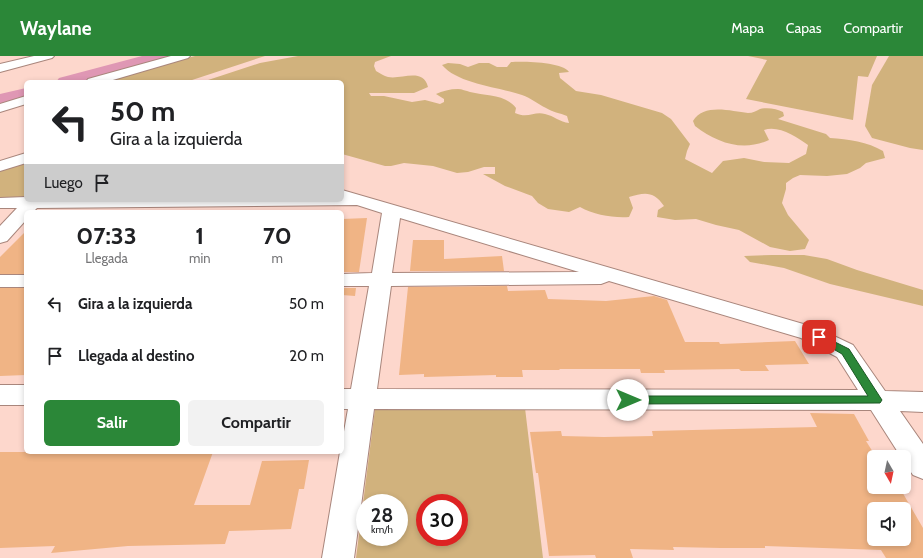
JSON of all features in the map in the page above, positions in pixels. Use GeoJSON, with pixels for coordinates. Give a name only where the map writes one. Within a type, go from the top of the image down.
{"type":"FeatureCollection","features":[{"type":"Feature","properties":{"kind":"street"},"geometry":{"type":"LineString","coordinates":[[0,68],[48,56]]}},
{"type":"Feature","properties":{"kind":"street"},"geometry":{"type":"LineString","coordinates":[[99,80],[184,56]]}},
{"type":"Feature","properties":{"kind":"street"},"geometry":{"type":"LineString","coordinates":[[0,108],[24,101]]}},
{"type":"Feature","properties":{"kind":"street"},"geometry":{"type":"LineString","coordinates":[[0,166],[24,159]]}},
{"type":"Feature","properties":{"kind":"street"},"geometry":{"type":"LineString","coordinates":[[350,198],[392,209],[809,333],[829,342],[845,351],[923,467]]}},
{"type":"Feature","properties":{"kind":"street"},"geometry":{"type":"LineString","coordinates":[[0,203],[96,202]]}},
{"type":"Feature","properties":{"kind":"street"},"geometry":{"type":"LineString","coordinates":[[25,210],[32,203]]}},
{"type":"Feature","properties":{"kind":"street"},"geometry":{"type":"LineString","coordinates":[[338,558],[353,399],[380,280],[392,209]]}},
{"type":"Feature","properties":{"kind":"street"},"geometry":{"type":"LineString","coordinates":[[0,237],[24,212]]}},
{"type":"Feature","properties":{"kind":"street"},"geometry":{"type":"LineString","coordinates":[[344,280],[622,277]]}},
{"type":"Feature","properties":{"kind":"street"},"geometry":{"type":"LineString","coordinates":[[0,281],[24,281]]}},
{"type":"Feature","properties":{"kind":"street"},"geometry":{"type":"LineString","coordinates":[[0,395],[24,395]]}},
{"type":"Feature","properties":{"kind":"street"},"geometry":{"type":"LineString","coordinates":[[353,399],[877,400],[923,402]]}},
{"type":"Feature","properties":{"kind":"shaded area"},"geometry":{"type":"Polygon","coordinates":[[[195,56],[265,56],[192,80],[109,80],[195,56]]]}},
{"type":"Feature","properties":{"kind":"shaded area"},"geometry":{"type":"Polygon","coordinates":[[[298,56],[391,56],[375,62],[374,66],[376,71],[388,77],[421,77],[428,87],[414,93],[369,93],[371,96],[384,96],[412,102],[425,100],[440,104],[444,102],[444,99],[436,94],[446,90],[460,89],[495,96],[506,100],[512,103],[516,108],[515,113],[520,115],[541,113],[569,123],[567,116],[548,109],[525,96],[468,81],[458,77],[442,65],[448,63],[460,64],[468,67],[479,63],[489,63],[497,67],[507,67],[511,62],[551,64],[559,66],[569,72],[559,73],[560,78],[576,91],[601,95],[662,113],[671,119],[690,144],[685,159],[712,173],[723,161],[744,158],[764,162],[789,163],[806,154],[808,145],[781,130],[776,129],[764,130],[769,140],[759,144],[740,145],[721,141],[703,132],[695,126],[693,121],[698,115],[710,110],[726,110],[748,113],[763,108],[775,109],[783,112],[784,116],[778,119],[826,134],[830,138],[851,140],[871,145],[883,151],[885,158],[866,163],[860,168],[847,174],[827,176],[800,175],[786,183],[782,203],[788,215],[809,240],[805,249],[790,251],[770,247],[739,230],[696,219],[675,220],[657,217],[658,210],[664,206],[657,198],[649,194],[640,194],[629,197],[633,208],[629,217],[604,215],[591,212],[580,207],[569,212],[548,209],[538,203],[532,196],[505,186],[483,174],[495,174],[495,167],[484,167],[468,172],[457,173],[433,166],[404,163],[385,166],[344,155],[344,80],[208,80],[260,63],[298,56]]]}},
{"type":"Feature","properties":{"kind":"shaded area"},"geometry":{"type":"Polygon","coordinates":[[[748,56],[877,56],[868,77],[858,76],[853,120],[746,99],[767,60],[748,56]]]}},
{"type":"Feature","properties":{"kind":"shaded area"},"geometry":{"type":"Polygon","coordinates":[[[889,56],[923,56],[923,150],[872,138],[865,126],[872,85],[889,56]]]}},
{"type":"Feature","properties":{"kind":"shaded area"},"geometry":{"type":"Polygon","coordinates":[[[24,163],[24,197],[0,197],[0,170],[24,163]]]}},
{"type":"Feature","properties":{"kind":"shaded area"},"geometry":{"type":"Polygon","coordinates":[[[804,255],[827,259],[857,270],[923,290],[923,306],[830,284],[784,268],[750,262],[744,256],[804,255]]]}},
{"type":"Feature","properties":{"kind":"shaded area"},"geometry":{"type":"Polygon","coordinates":[[[525,408],[543,558],[356,558],[358,546],[408,546],[408,494],[364,494],[375,409],[525,408]]]}},
{"type":"Feature","properties":{"kind":"building"},"geometry":{"type":"Polygon","coordinates":[[[367,218],[359,272],[344,272],[344,219],[367,218]]]}},
{"type":"Feature","properties":{"kind":"building"},"geometry":{"type":"Polygon","coordinates":[[[24,233],[24,274],[0,274],[0,257],[24,233]]]}},
{"type":"Feature","properties":{"kind":"building"},"geometry":{"type":"Polygon","coordinates":[[[413,240],[444,240],[444,259],[502,256],[504,271],[410,271],[413,240]]]}},
{"type":"Feature","properties":{"kind":"building"},"geometry":{"type":"Polygon","coordinates":[[[507,286],[508,291],[545,290],[548,299],[606,301],[654,296],[667,300],[685,342],[719,342],[720,344],[795,341],[809,364],[765,365],[769,371],[741,371],[739,369],[664,370],[665,373],[641,373],[640,369],[559,369],[560,370],[522,370],[523,377],[496,377],[496,375],[424,377],[424,374],[399,375],[408,287],[507,286]]]}},
{"type":"Feature","properties":{"kind":"building"},"geometry":{"type":"Polygon","coordinates":[[[0,288],[24,288],[24,375],[0,376],[0,288]]]}},
{"type":"Feature","properties":{"kind":"building"},"geometry":{"type":"Polygon","coordinates":[[[344,288],[356,288],[355,296],[344,295],[344,288]]]}},
{"type":"Feature","properties":{"kind":"building"},"geometry":{"type":"Polygon","coordinates":[[[810,413],[854,414],[869,441],[866,441],[872,450],[867,450],[867,494],[903,494],[908,502],[867,502],[867,546],[911,546],[911,507],[923,528],[923,558],[886,558],[881,550],[765,546],[765,548],[673,547],[674,550],[630,549],[633,558],[596,558],[595,555],[549,556],[538,473],[536,473],[530,432],[561,431],[562,436],[604,437],[653,436],[652,431],[817,427],[810,413]]]}},
{"type":"Feature","properties":{"kind":"building"},"geometry":{"type":"Polygon","coordinates":[[[0,452],[24,452],[24,454],[212,454],[194,505],[250,505],[262,461],[309,460],[304,489],[299,489],[291,529],[229,531],[225,544],[128,546],[51,553],[55,546],[0,548],[0,452]]]}},
{"type":"Feature","properties":{"kind":"waterway"},"geometry":{"type":"LineString","coordinates":[[72,80],[160,56]]}},
{"type":"Feature","properties":{"kind":"waterway"},"geometry":{"type":"LineString","coordinates":[[0,100],[24,94]]}},
{"type":"Feature","properties":{"kind":"route"},"geometry":{"type":"LineString","coordinates":[[628,400],[877,400],[845,351],[819,337]]}}]}
